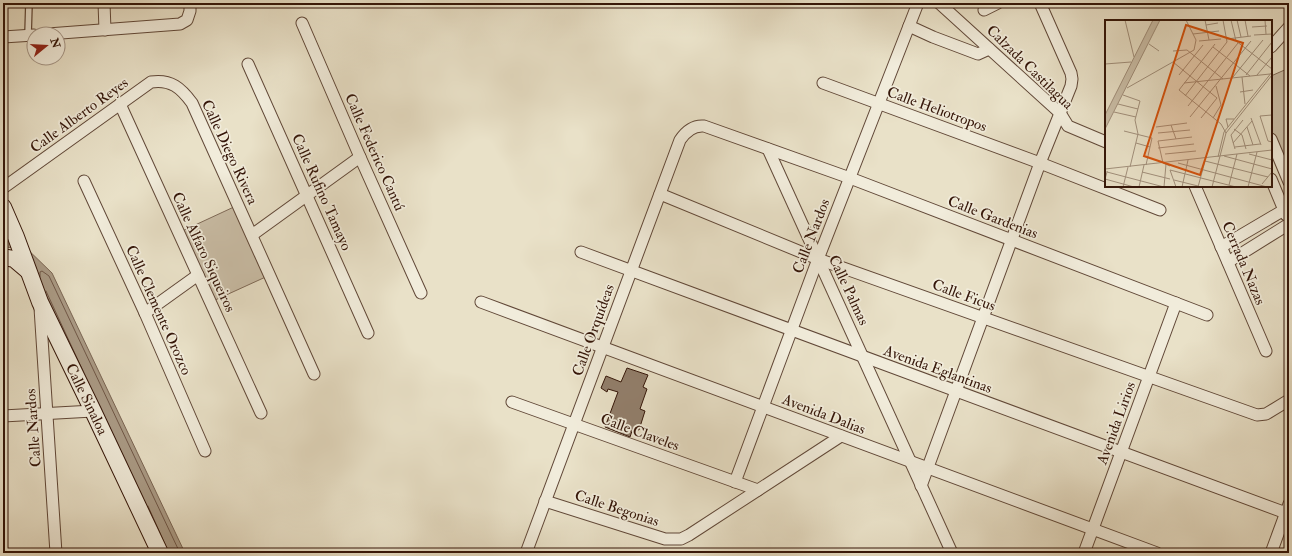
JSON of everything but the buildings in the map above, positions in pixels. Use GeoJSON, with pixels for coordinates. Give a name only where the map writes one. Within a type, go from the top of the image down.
{"type":"FeatureCollection","features":[{"type":"Feature","properties":{"kind":"street"},"geometry":{"type":"LineString","coordinates":[[104,3],[105,30]]}},
{"type":"Feature","properties":{"kind":"street"},"geometry":{"type":"LineString","coordinates":[[66,33],[180,24],[187,20],[190,11],[190,3]]}},
{"type":"Feature","properties":{"kind":"street","name":"Calle Nardos"},"geometry":{"type":"LineString","coordinates":[[735,482],[818,259],[918,3]]}},
{"type":"Feature","properties":{"kind":"street","name":"Calzada Castilagua"},"geometry":{"type":"LineString","coordinates":[[940,3],[1060,113],[1068,126],[1105,142]]}},
{"type":"Feature","properties":{"kind":"street"},"geometry":{"type":"LineString","coordinates":[[984,10],[998,3]]}},
{"type":"Feature","properties":{"kind":"street"},"geometry":{"type":"LineString","coordinates":[[921,486],[1072,79],[1071,73],[1040,3]]}},
{"type":"Feature","properties":{"kind":"street","name":"Calle Federico Cantú"},"geometry":{"type":"LineString","coordinates":[[302,23],[421,293]]}},
{"type":"Feature","properties":{"kind":"street"},"geometry":{"type":"LineString","coordinates":[[909,26],[978,54],[989,49]]}},
{"type":"Feature","properties":{"kind":"street"},"geometry":{"type":"LineString","coordinates":[[1272,46],[1289,28]]}},
{"type":"Feature","properties":{"kind":"street"},"geometry":{"type":"LineString","coordinates":[[3,37],[26,35]]}},
{"type":"Feature","properties":{"kind":"street","name":"Calle Rufino Tamayo"},"geometry":{"type":"LineString","coordinates":[[248,64],[368,333]]}},
{"type":"Feature","properties":{"kind":"street","name":"Calle Alberto Reyes"},"geometry":{"type":"LineString","coordinates":[[3,188],[151,82],[160,81],[176,85]]}},
{"type":"Feature","properties":{"kind":"street","name":"Calle Heliotropos"},"geometry":{"type":"LineString","coordinates":[[823,82],[1040,163],[1160,210]]}},
{"type":"Feature","properties":{"kind":"street","name":"Calle Diego Rivera"},"geometry":{"type":"LineString","coordinates":[[176,85],[192,103],[314,374]]}},
{"type":"Feature","properties":{"kind":"street","name":"Calle Alfaro Siqueiros"},"geometry":{"type":"LineString","coordinates":[[120,104],[261,413]]}},
{"type":"Feature","properties":{"kind":"street","name":"Calle Gardenias"},"geometry":{"type":"LineString","coordinates":[[698,126],[704,126],[850,178],[1207,315]]}},
{"type":"Feature","properties":{"kind":"street","name":"Calle Orquídeas"},"geometry":{"type":"LineString","coordinates":[[526,553],[680,140],[691,128],[698,126]]}},
{"type":"Feature","properties":{"kind":"street"},"geometry":{"type":"LineString","coordinates":[[1272,141],[1289,182]]}},
{"type":"Feature","properties":{"kind":"street","name":"Calle Palmas"},"geometry":{"type":"LineString","coordinates":[[768,149],[952,553]]}},
{"type":"Feature","properties":{"kind":"street"},"geometry":{"type":"LineString","coordinates":[[252,235],[360,157]]}},
{"type":"Feature","properties":{"kind":"street","name":"Calle Clemente Orozco"},"geometry":{"type":"LineString","coordinates":[[84,181],[145,313],[205,451]]}},
{"type":"Feature","properties":{"kind":"street"},"geometry":{"type":"LineString","coordinates":[[1221,247],[1287,212],[1272,181]]}},
{"type":"Feature","properties":{"kind":"street","name":"Cerrada Nazas"},"geometry":{"type":"LineString","coordinates":[[1195,187],[1266,351]]}},
{"type":"Feature","properties":{"kind":"street","name":"Calle Ficus"},"geometry":{"type":"LineString","coordinates":[[660,194],[818,259],[1257,416],[1262,416],[1289,401]]}},
{"type":"Feature","properties":{"kind":"street","name":"Calle Sinaloa"},"geometry":{"type":"LineString","coordinates":[[3,207],[16,237],[40,302],[160,553]]}},
{"type":"Feature","properties":{"kind":"street"},"geometry":{"type":"LineString","coordinates":[[1228,262],[1289,224]]}},
{"type":"Feature","properties":{"kind":"street","name":"Avenida Eglantinas"},"geometry":{"type":"LineString","coordinates":[[581,252],[1121,453],[1287,509]]}},
{"type":"Feature","properties":{"kind":"street"},"geometry":{"type":"LineString","coordinates":[[3,257],[14,259],[25,264]]}},
{"type":"Feature","properties":{"kind":"street"},"geometry":{"type":"LineString","coordinates":[[145,313],[198,275]]}},
{"type":"Feature","properties":{"kind":"street","name":"Calle Nardos"},"geometry":{"type":"LineString","coordinates":[[40,302],[56,553]]}},
{"type":"Feature","properties":{"kind":"street","name":"Avenida Dalias"},"geometry":{"type":"LineString","coordinates":[[482,302],[1157,553]]}},
{"type":"Feature","properties":{"kind":"street","name":"Avenida Lirios"},"geometry":{"type":"LineString","coordinates":[[1084,553],[1176,303]]}},
{"type":"Feature","properties":{"kind":"street","name":"Calle Claveles"},"geometry":{"type":"LineString","coordinates":[[512,402],[758,490]]}},
{"type":"Feature","properties":{"kind":"street"},"geometry":{"type":"LineString","coordinates":[[3,416],[93,411]]}},
{"type":"Feature","properties":{"kind":"street"},"geometry":{"type":"LineString","coordinates":[[758,490],[841,436]]}},
{"type":"Feature","properties":{"kind":"street","name":"Calle Begonias"},"geometry":{"type":"LineString","coordinates":[[545,501],[665,539],[681,539],[758,490]]}},
{"type":"Feature","properties":{"kind":"street"},"geometry":{"type":"LineString","coordinates":[[1271,553],[1287,509]]}},
{"type":"Feature","properties":{"kind":"lane"},"geometry":{"type":"LineString","coordinates":[[29,3],[30,26]]}},
{"type":"Feature","properties":{"kind":"shaded area"},"geometry":{"type":"Polygon","coordinates":[[[1289,68],[1289,168],[1287,169],[1272,134],[1272,76],[1289,68]]]}},
{"type":"Feature","properties":{"kind":"shaded area"},"geometry":{"type":"Polygon","coordinates":[[[236,206],[270,275],[213,301],[180,232],[236,206]]]}},
{"type":"Feature","properties":{"kind":"water"},"geometry":{"type":"Polygon","coordinates":[[[3,240],[21,243],[52,273],[185,553],[166,553],[36,281],[36,267],[18,248],[3,247],[3,240]]]}}]}
